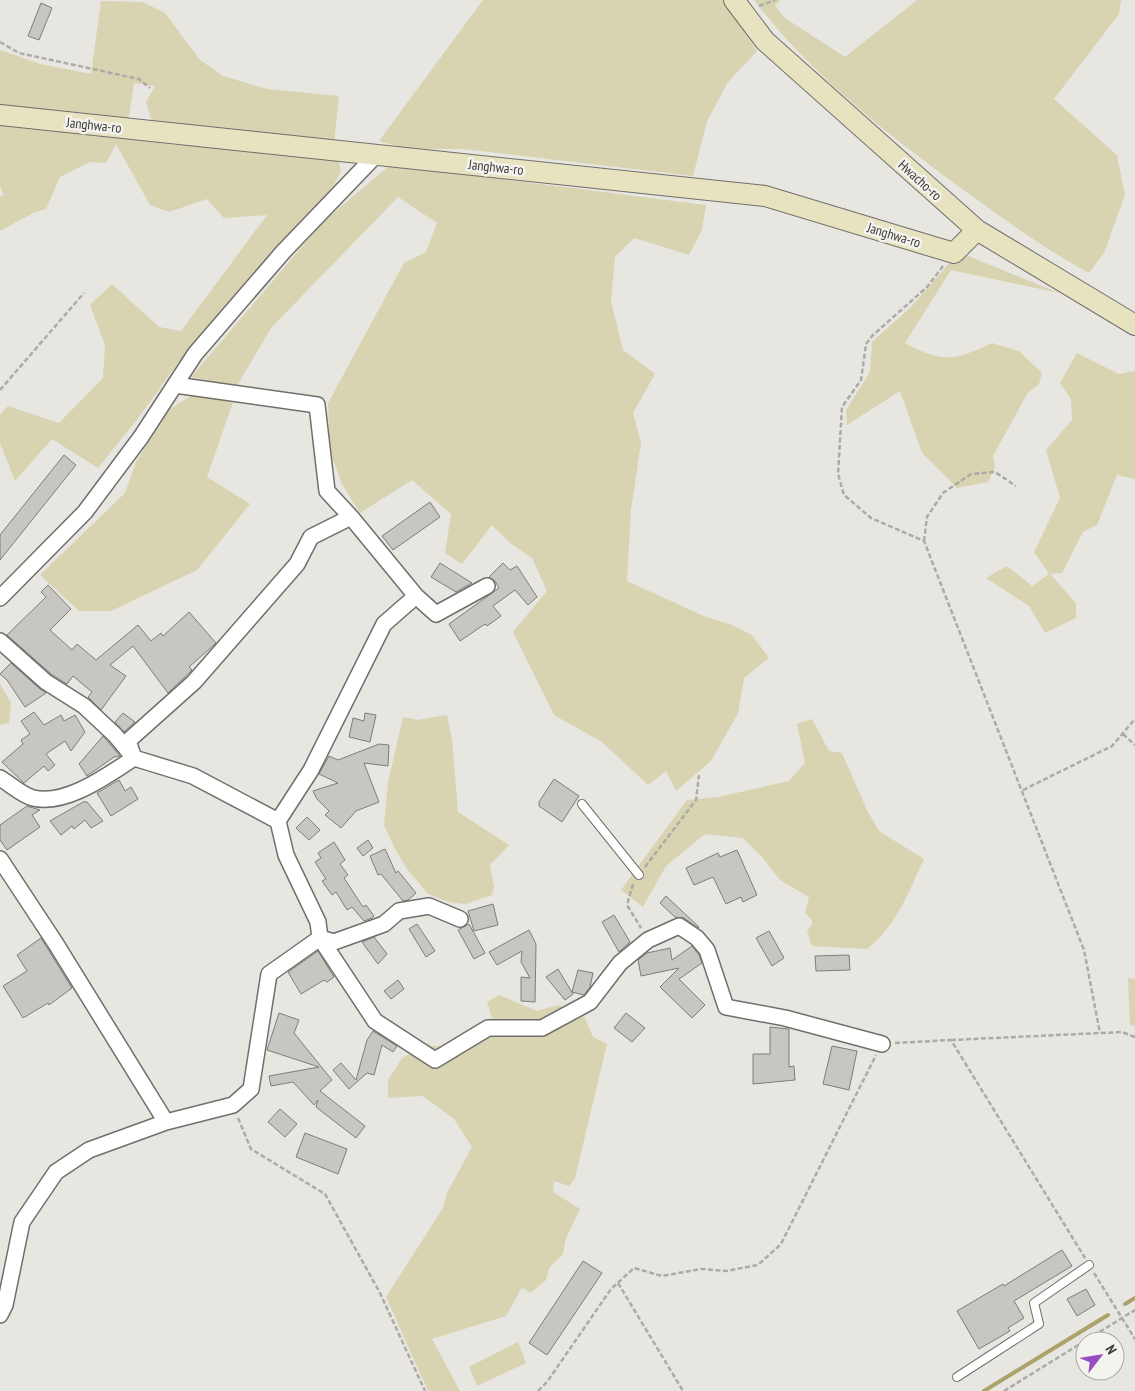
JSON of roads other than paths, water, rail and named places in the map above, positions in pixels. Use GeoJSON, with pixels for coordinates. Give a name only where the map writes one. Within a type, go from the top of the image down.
{"type":"FeatureCollection","features":[{"type":"Feature","properties":{"kind":"street","name":"Hwacho-ro"},"geometry":{"type":"LineString","coordinates":[[734,0],[765,41],[977,230],[1131,318]]}},
{"type":"Feature","properties":{"kind":"street","name":"Janghwa-ro"},"geometry":{"type":"LineString","coordinates":[[0,115],[765,196],[954,253],[977,230]]}},
{"type":"Feature","properties":{"kind":"street"},"geometry":{"type":"LineString","coordinates":[[0,598],[85,512],[141,437],[195,354],[282,252],[377,154]]}},
{"type":"Feature","properties":{"kind":"street"},"geometry":{"type":"LineString","coordinates":[[175,385],[317,406],[327,491],[416,596],[436,614],[487,586]]}},
{"type":"Feature","properties":{"kind":"street"},"geometry":{"type":"LineString","coordinates":[[134,758],[128,741],[194,682],[298,564],[311,537],[351,517]]}},
{"type":"Feature","properties":{"kind":"street"},"geometry":{"type":"LineString","coordinates":[[416,596],[384,624],[311,770],[278,820],[286,855],[318,922],[320,938],[375,1021],[435,1060],[488,1028],[542,1028],[590,1002],[620,963],[648,940],[679,926],[697,938],[707,950],[726,1007],[785,1018],[882,1044]]}},
{"type":"Feature","properties":{"kind":"street"},"geometry":{"type":"LineString","coordinates":[[0,641],[46,682],[84,706],[115,735],[134,758],[193,776],[278,820]]}},
{"type":"Feature","properties":{"kind":"street"},"geometry":{"type":"LineString","coordinates":[[0,778],[31,797],[51,800],[95,783],[134,758]]}},
{"type":"Feature","properties":{"kind":"street"},"geometry":{"type":"LineString","coordinates":[[0,859],[56,944],[166,1122]]}},
{"type":"Feature","properties":{"kind":"street"},"geometry":{"type":"LineString","coordinates":[[320,938],[334,942],[384,924],[399,911],[429,906],[460,919]]}},
{"type":"Feature","properties":{"kind":"street"},"geometry":{"type":"LineString","coordinates":[[0,1315],[5,1305],[22,1222],[56,1172],[90,1150],[166,1122],[233,1105],[251,1088],[269,974],[320,938]]}},
{"type":"Feature","properties":{"kind":"lane"},"geometry":{"type":"LineString","coordinates":[[582,804],[639,875]]}},
{"type":"Feature","properties":{"kind":"lane"},"geometry":{"type":"LineString","coordinates":[[958,1377],[1039,1324],[1034,1303],[1089,1265]]}},
{"type":"Feature","properties":{"kind":"waterway"},"geometry":{"type":"LineString","coordinates":[[1125,1304],[1135,1298]]}},
{"type":"Feature","properties":{"kind":"waterway"},"geometry":{"type":"LineString","coordinates":[[984,1391],[1108,1315]]}}]}
